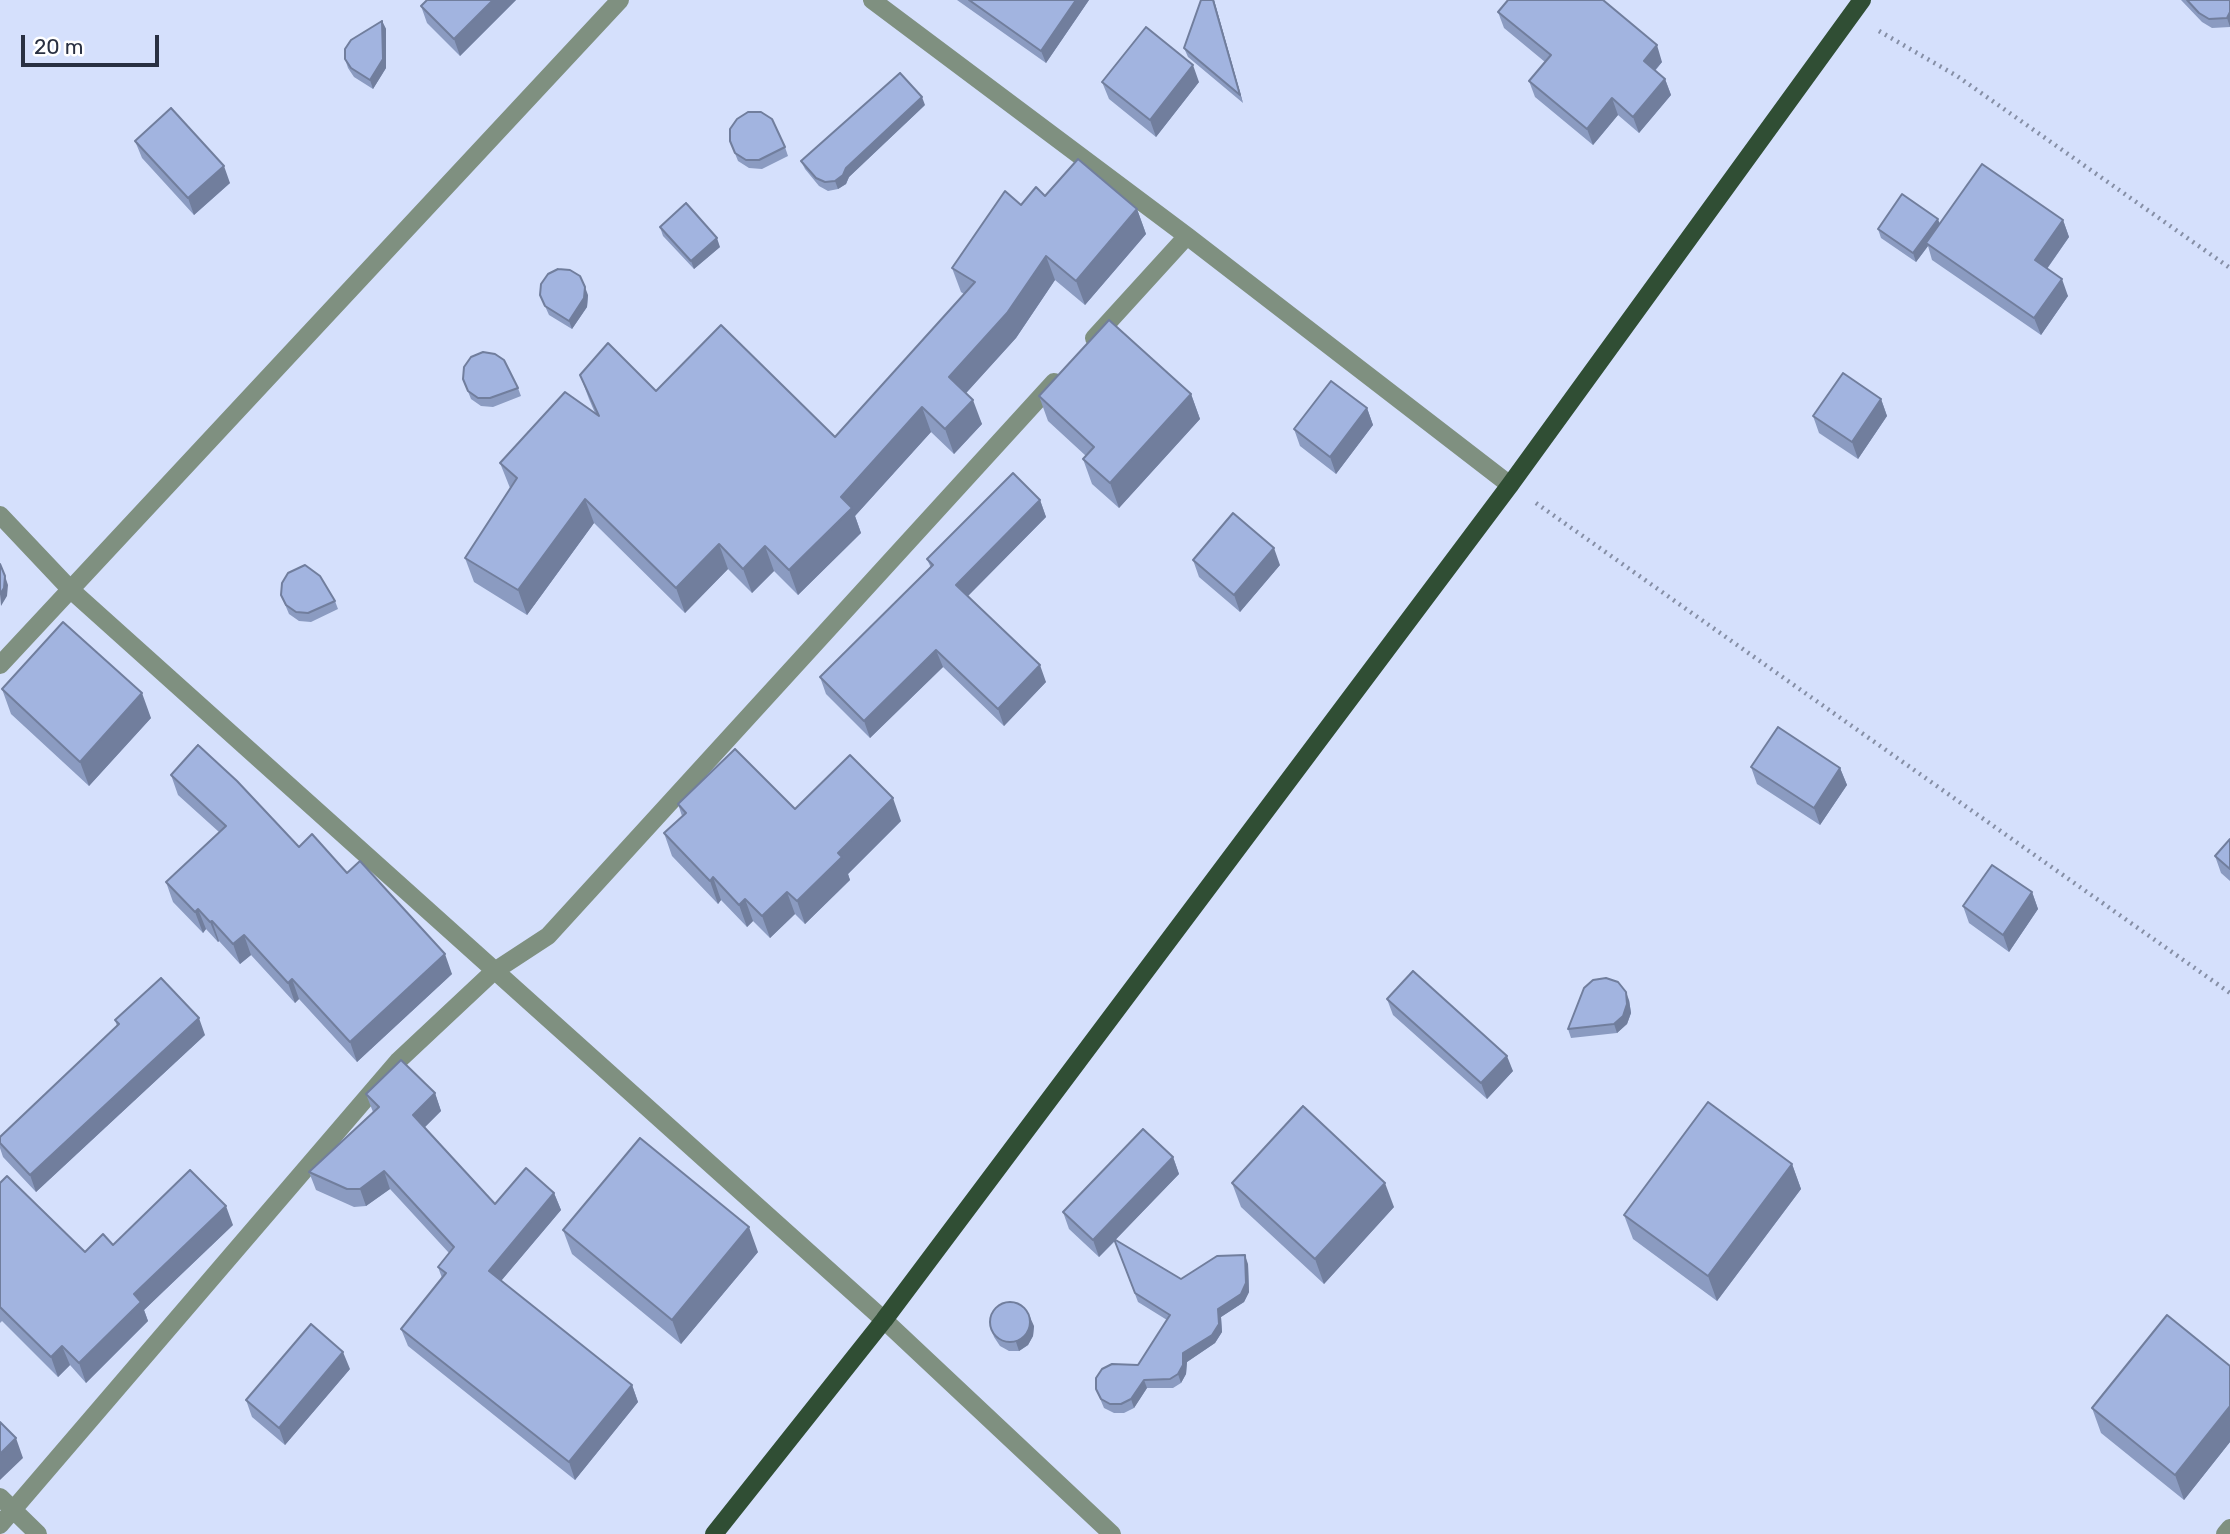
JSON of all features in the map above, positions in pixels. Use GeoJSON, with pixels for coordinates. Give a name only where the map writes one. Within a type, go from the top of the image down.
{"type":"FeatureCollection","features":[{"type":"Feature","properties":{"kind":"main road"},"geometry":{"type":"LineString","coordinates":[[713,1534],[884,1320],[1510,485],[1857,7]]}},
{"type":"Feature","properties":{"kind":"street"},"geometry":{"type":"LineString","coordinates":[[0,665],[620,0]]}},
{"type":"Feature","properties":{"kind":"street"},"geometry":{"type":"LineString","coordinates":[[872,0],[1187,236],[1510,485]]}},
{"type":"Feature","properties":{"kind":"street"},"geometry":{"type":"LineString","coordinates":[[1084,349],[1187,236]]}},
{"type":"Feature","properties":{"kind":"street"},"geometry":{"type":"LineString","coordinates":[[0,1525],[398,1061],[494,972],[548,936],[1065,370]]}},
{"type":"Feature","properties":{"kind":"street"},"geometry":{"type":"LineString","coordinates":[[0,515],[71,590],[884,1320],[1112,1534]]}},
{"type":"Feature","properties":{"kind":"street"},"geometry":{"type":"LineString","coordinates":[[0,1497],[38,1534]]}},
{"type":"Feature","properties":{"kind":"street"},"geometry":{"type":"LineString","coordinates":[[2225,1534],[2230,1528]]}},
{"type":"Feature","properties":{"kind":"path"},"geometry":{"type":"LineString","coordinates":[[1857,7],[2230,268]]}},
{"type":"Feature","properties":{"kind":"path"},"geometry":{"type":"LineString","coordinates":[[1510,485],[2230,993]]}},
{"type":"Feature","properties":{"kind":"building"},"geometry":{"type":"Polygon","coordinates":[[[427,0],[493,0],[454,39],[421,6],[427,0]]]}},
{"type":"Feature","properties":{"kind":"building"},"geometry":{"type":"Polygon","coordinates":[[[969,0],[1076,0],[1041,51],[969,0]]]}},
{"type":"Feature","properties":{"kind":"building"},"geometry":{"type":"Polygon","coordinates":[[[1201,0],[1213,0],[1240,95],[1184,48],[1201,0]]]}},
{"type":"Feature","properties":{"kind":"building"},"geometry":{"type":"Polygon","coordinates":[[[1508,0],[1603,0],[1657,45],[1644,61],[1665,79],[1633,117],[1612,98],[1587,129],[1529,81],[1551,55],[1498,12],[1508,0]]]}},
{"type":"Feature","properties":{"kind":"building"},"geometry":{"type":"Polygon","coordinates":[[[2187,0],[2230,0],[2230,12],[2227,18],[2209,19],[2187,0]]]}},
{"type":"Feature","properties":{"kind":"building"},"geometry":{"type":"Polygon","coordinates":[[[382,21],[383,59],[370,80],[351,68],[345,59],[345,49],[351,40],[382,21]]]}},
{"type":"Feature","properties":{"kind":"building"},"geometry":{"type":"Polygon","coordinates":[[[1146,27],[1193,65],[1150,120],[1102,82],[1146,27]]]}},
{"type":"Feature","properties":{"kind":"building"},"geometry":{"type":"Polygon","coordinates":[[[900,73],[922,97],[846,168],[843,175],[835,181],[825,182],[816,178],[801,161],[900,73]]]}},
{"type":"Feature","properties":{"kind":"building"},"geometry":{"type":"Polygon","coordinates":[[[171,108],[224,166],[188,198],[135,141],[171,108]]]}},
{"type":"Feature","properties":{"kind":"building"},"geometry":{"type":"Polygon","coordinates":[[[748,112],[761,112],[772,119],[785,147],[759,160],[746,160],[735,153],[730,141],[730,129],[737,119],[748,112]]]}},
{"type":"Feature","properties":{"kind":"building"},"geometry":{"type":"Polygon","coordinates":[[[1078,159],[1137,209],[1076,281],[1046,256],[1007,313],[949,377],[973,400],[945,429],[922,407],[841,497],[852,508],[789,570],[765,546],[743,569],[719,544],[676,588],[585,499],[518,590],[465,558],[517,478],[500,463],[565,392],[599,416],[580,375],[608,343],[656,391],[721,325],[835,437],[975,282],[952,268],[1005,191],[1021,205],[1036,187],[1045,196],[1078,159]]]}},
{"type":"Feature","properties":{"kind":"building"},"geometry":{"type":"Polygon","coordinates":[[[1982,164],[2063,220],[2035,260],[2062,279],[2034,318],[1926,243],[1982,164]]]}},
{"type":"Feature","properties":{"kind":"building"},"geometry":{"type":"Polygon","coordinates":[[[1902,194],[1938,219],[1913,253],[1878,229],[1902,194]]]}},
{"type":"Feature","properties":{"kind":"building"},"geometry":{"type":"Polygon","coordinates":[[[686,203],[717,238],[691,261],[660,227],[686,203]]]}},
{"type":"Feature","properties":{"kind":"building"},"geometry":{"type":"Polygon","coordinates":[[[558,269],[570,270],[580,276],[585,287],[584,298],[569,321],[545,306],[540,295],[541,284],[548,274],[558,269]]]}},
{"type":"Feature","properties":{"kind":"building"},"geometry":{"type":"Polygon","coordinates":[[[1109,320],[1191,394],[1110,483],[1083,459],[1094,447],[1039,396],[1109,320]]]}},
{"type":"Feature","properties":{"kind":"building"},"geometry":{"type":"Polygon","coordinates":[[[483,352],[495,354],[504,360],[518,388],[490,398],[478,398],[468,391],[463,379],[464,367],[471,357],[483,352]]]}},
{"type":"Feature","properties":{"kind":"building"},"geometry":{"type":"Polygon","coordinates":[[[1843,373],[1881,399],[1852,442],[1813,416],[1843,373]]]}},
{"type":"Feature","properties":{"kind":"building"},"geometry":{"type":"Polygon","coordinates":[[[1331,381],[1367,408],[1330,457],[1294,429],[1331,381]]]}},
{"type":"Feature","properties":{"kind":"building"},"geometry":{"type":"Polygon","coordinates":[[[1013,473],[1040,500],[956,585],[1040,665],[998,709],[936,650],[864,721],[820,677],[933,565],[927,559],[1013,473]]]}},
{"type":"Feature","properties":{"kind":"building"},"geometry":{"type":"Polygon","coordinates":[[[1233,513],[1274,548],[1234,595],[1193,560],[1233,513]]]}},
{"type":"Feature","properties":{"kind":"building"},"geometry":{"type":"Polygon","coordinates":[[[0,564],[5,576],[4,588],[0,594],[0,564]]]}},
{"type":"Feature","properties":{"kind":"building"},"geometry":{"type":"Polygon","coordinates":[[[305,565],[320,576],[335,601],[308,613],[296,612],[286,605],[281,595],[282,583],[288,573],[305,565]]]}},
{"type":"Feature","properties":{"kind":"building"},"geometry":{"type":"Polygon","coordinates":[[[63,622],[142,693],[80,762],[2,689],[63,622]]]}},
{"type":"Feature","properties":{"kind":"building"},"geometry":{"type":"Polygon","coordinates":[[[1778,727],[1840,768],[1814,808],[1751,767],[1778,727]]]}},
{"type":"Feature","properties":{"kind":"building"},"geometry":{"type":"Polygon","coordinates":[[[198,745],[237,781],[299,847],[312,834],[347,873],[360,861],[445,954],[350,1042],[292,979],[288,983],[244,935],[233,944],[212,921],[198,909],[195,912],[166,882],[226,826],[171,775],[198,745]]]}},
{"type":"Feature","properties":{"kind":"building"},"geometry":{"type":"Polygon","coordinates":[[[735,749],[795,809],[850,755],[893,798],[838,853],[842,857],[797,901],[787,892],[762,916],[745,899],[739,905],[713,877],[710,881],[664,833],[686,813],[678,804],[735,749]]]}},
{"type":"Feature","properties":{"kind":"building"},"geometry":{"type":"Polygon","coordinates":[[[2230,839],[2230,869],[2215,856],[2230,839]]]}},
{"type":"Feature","properties":{"kind":"building"},"geometry":{"type":"Polygon","coordinates":[[[1992,865],[2032,892],[2003,935],[1963,906],[1992,865]]]}},
{"type":"Feature","properties":{"kind":"building"},"geometry":{"type":"Polygon","coordinates":[[[1413,971],[1507,1056],[1481,1083],[1387,999],[1413,971]]]}},
{"type":"Feature","properties":{"kind":"building"},"geometry":{"type":"Polygon","coordinates":[[[161,978],[199,1018],[30,1175],[0,1143],[0,1137],[119,1024],[115,1020],[161,978]]]}},
{"type":"Feature","properties":{"kind":"building"},"geometry":{"type":"Polygon","coordinates":[[[1606,978],[1618,982],[1626,992],[1627,1004],[1623,1016],[1614,1024],[1568,1029],[1584,988],[1593,980],[1606,978]]]}},
{"type":"Feature","properties":{"kind":"building"},"geometry":{"type":"Polygon","coordinates":[[[401,1060],[435,1093],[413,1115],[495,1204],[526,1168],[554,1193],[489,1271],[632,1385],[569,1462],[401,1329],[446,1273],[438,1267],[454,1247],[384,1171],[360,1189],[347,1189],[309,1172],[379,1107],[366,1094],[401,1060]]]}},
{"type":"Feature","properties":{"kind":"building"},"geometry":{"type":"Polygon","coordinates":[[[1708,1102],[1792,1164],[1708,1276],[1624,1215],[1708,1102]]]}},
{"type":"Feature","properties":{"kind":"building"},"geometry":{"type":"Polygon","coordinates":[[[1303,1106],[1385,1183],[1315,1259],[1232,1183],[1303,1106]]]}},
{"type":"Feature","properties":{"kind":"building"},"geometry":{"type":"Polygon","coordinates":[[[1143,1129],[1173,1157],[1093,1240],[1063,1212],[1143,1129]]]}},
{"type":"Feature","properties":{"kind":"building"},"geometry":{"type":"Polygon","coordinates":[[[640,1138],[749,1227],[672,1320],[563,1230],[640,1138]]]}},
{"type":"Feature","properties":{"kind":"building"},"geometry":{"type":"Polygon","coordinates":[[[190,1170],[226,1206],[134,1294],[141,1302],[79,1363],[62,1346],[51,1357],[0,1307],[0,1183],[7,1176],[85,1252],[103,1234],[113,1245],[190,1170]]]}},
{"type":"Feature","properties":{"kind":"building"},"geometry":{"type":"Polygon","coordinates":[[[1114,1239],[1181,1279],[1217,1256],[1245,1255],[1246,1283],[1241,1294],[1218,1309],[1219,1324],[1212,1335],[1183,1353],[1183,1365],[1178,1374],[1170,1379],[1144,1380],[1131,1399],[1121,1404],[1110,1404],[1101,1399],[1096,1389],[1096,1378],[1102,1369],[1112,1364],[1138,1365],[1170,1315],[1135,1293],[1114,1239]]]}},
{"type":"Feature","properties":{"kind":"building"},"geometry":{"type":"Polygon","coordinates":[[[1010,1302],[1024,1308],[1030,1322],[1024,1336],[1010,1342],[996,1336],[990,1322],[996,1308],[1010,1302]]]}},
{"type":"Feature","properties":{"kind":"building"},"geometry":{"type":"Polygon","coordinates":[[[2167,1315],[2230,1366],[2230,1406],[2175,1475],[2092,1408],[2167,1315]]]}},
{"type":"Feature","properties":{"kind":"building"},"geometry":{"type":"Polygon","coordinates":[[[311,1324],[343,1352],[279,1428],[246,1400],[311,1324]]]}},
{"type":"Feature","properties":{"kind":"building"},"geometry":{"type":"Polygon","coordinates":[[[0,1422],[16,1438],[0,1454],[0,1422]]]}}]}
